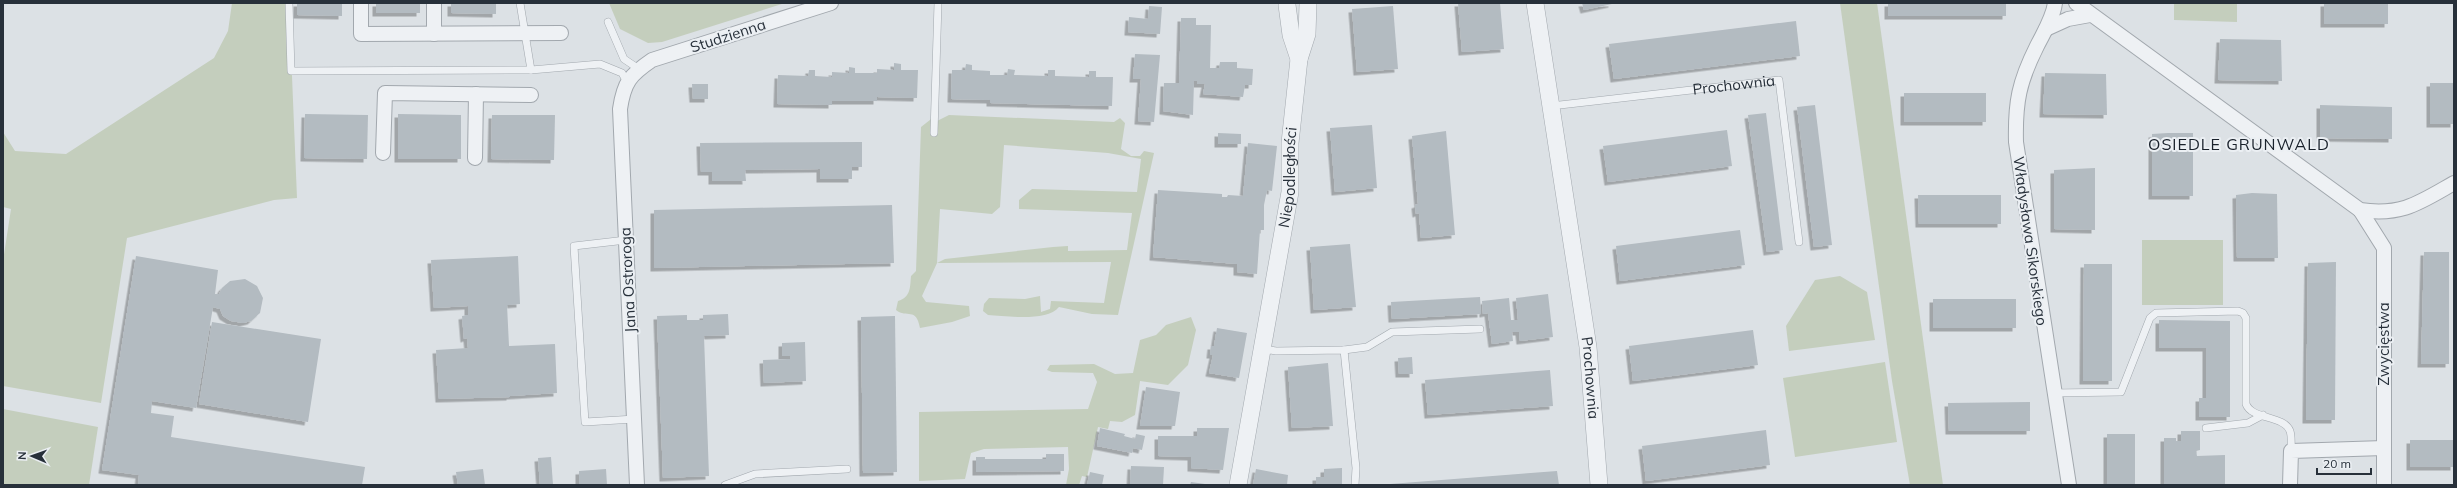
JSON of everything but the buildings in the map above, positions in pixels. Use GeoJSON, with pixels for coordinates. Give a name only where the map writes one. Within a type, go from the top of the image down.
{"type":"FeatureCollection","features":[{"type":"Feature","properties":{"kind":"street"},"geometry":{"type":"LineString","coordinates":[[361,3],[361,34],[561,33]]}},
{"type":"Feature","properties":{"kind":"street"},"geometry":{"type":"LineString","coordinates":[[434,3],[434,34]]}},
{"type":"Feature","properties":{"kind":"street","name":"Studzienna"},"geometry":{"type":"LineString","coordinates":[[632,76],[652,60],[831,3]]}},
{"type":"Feature","properties":{"kind":"street","name":"Prochownia"},"geometry":{"type":"LineString","coordinates":[[1535,3],[1588,347],[1599,485]]}},
{"type":"Feature","properties":{"kind":"street","name":"Władysława Sikorskiego"},"geometry":{"type":"LineString","coordinates":[[2055,3],[2046,29],[2024,74],[2020,87],[2015,106],[2016,142],[2053,393],[2069,485]]}},
{"type":"Feature","properties":{"kind":"street"},"geometry":{"type":"LineString","coordinates":[[2076,3],[2090,15],[2360,210],[2381,213],[2411,208],[2454,184]]}},
{"type":"Feature","properties":{"kind":"street"},"geometry":{"type":"LineString","coordinates":[[1285,4],[1297,7],[1309,4],[1307,34],[1299,59]]}},
{"type":"Feature","properties":{"kind":"street","name":"Niepodległości"},"geometry":{"type":"LineString","coordinates":[[1238,485],[1290,192],[1290,143],[1299,59],[1291,35],[1285,4]]}},
{"type":"Feature","properties":{"kind":"street"},"geometry":{"type":"LineString","coordinates":[[2046,29],[2068,19],[2090,15]]}},
{"type":"Feature","properties":{"kind":"street","name":"Jana Ostroroga"},"geometry":{"type":"LineString","coordinates":[[632,76],[622,90],[620,109],[637,485]]}},
{"type":"Feature","properties":{"kind":"street"},"geometry":{"type":"LineString","coordinates":[[383,153],[385,93],[531,95]]}},
{"type":"Feature","properties":{"kind":"street"},"geometry":{"type":"LineString","coordinates":[[475,158],[476,94]]}},
{"type":"Feature","properties":{"kind":"street","name":"Zwycięstwa"},"geometry":{"type":"LineString","coordinates":[[2360,210],[2384,248],[2384,485]]}},
{"type":"Feature","properties":{"kind":"street"},"geometry":{"type":"LineString","coordinates":[[2290,485],[2291,450],[2384,448]]}},
{"type":"Feature","properties":{"kind":"lane"},"geometry":{"type":"LineString","coordinates":[[289,3],[291,71],[531,70],[600,64],[632,76]]}},
{"type":"Feature","properties":{"kind":"lane"},"geometry":{"type":"LineString","coordinates":[[520,3],[531,70]]}},
{"type":"Feature","properties":{"kind":"lane"},"geometry":{"type":"LineString","coordinates":[[934,133],[938,3]]}},
{"type":"Feature","properties":{"kind":"lane"},"geometry":{"type":"LineString","coordinates":[[608,22],[632,76]]}},
{"type":"Feature","properties":{"kind":"lane","name":"Prochownia"},"geometry":{"type":"LineString","coordinates":[[1551,106],[1779,80],[1799,242]]}},
{"type":"Feature","properties":{"kind":"lane"},"geometry":{"type":"LineString","coordinates":[[626,240],[574,246],[585,422],[635,418]]}},
{"type":"Feature","properties":{"kind":"lane"},"geometry":{"type":"LineString","coordinates":[[2053,393],[2121,392],[2150,318],[2156,313],[2238,311],[2243,313],[2246,318],[2246,404],[2250,410],[2287,427],[2291,433],[2291,450]]}},
{"type":"Feature","properties":{"kind":"lane"},"geometry":{"type":"LineString","coordinates":[[1263,349],[1276,351],[1344,350],[1367,347],[1392,332],[1480,329]]}},
{"type":"Feature","properties":{"kind":"lane"},"geometry":{"type":"LineString","coordinates":[[1344,350],[1356,468],[1355,485]]}},
{"type":"Feature","properties":{"kind":"lane"},"geometry":{"type":"LineString","coordinates":[[2206,428],[2248,423],[2263,415]]}},
{"type":"Feature","properties":{"kind":"lane"},"geometry":{"type":"LineString","coordinates":[[725,485],[755,474],[847,469]]}},
{"type":"Feature","properties":{"kind":"green space"},"geometry":{"type":"Polygon","coordinates":[[[232,3],[289,3],[297,198],[274,200],[127,238],[101,403],[3,386],[3,261],[11,209],[3,207],[3,132],[15,151],[66,154],[214,58],[228,31],[232,3]]]}},
{"type":"Feature","properties":{"kind":"green space"},"geometry":{"type":"Polygon","coordinates":[[[609,3],[785,3],[662,42],[648,43],[620,29],[609,3]]]}},
{"type":"Feature","properties":{"kind":"green space"},"geometry":{"type":"Polygon","coordinates":[[[1840,3],[1877,3],[1943,485],[1910,485],[1892,381],[1840,3]]]}},
{"type":"Feature","properties":{"kind":"green space"},"geometry":{"type":"Polygon","coordinates":[[[2174,3],[2237,3],[2237,22],[2174,20],[2174,3]]]}},
{"type":"Feature","properties":{"kind":"green space"},"geometry":{"type":"Polygon","coordinates":[[[949,115],[1114,122],[1120,118],[1125,123],[1121,149],[1131,156],[1140,156],[1144,151],[1154,153],[1118,315],[1092,314],[1059,307],[1046,315],[1026,317],[988,315],[983,311],[984,304],[989,298],[1025,299],[1040,296],[1041,312],[1050,309],[1051,301],[1104,303],[1111,262],[937,263],[922,296],[926,302],[969,306],[970,316],[952,322],[920,328],[914,315],[904,314],[896,310],[898,301],[908,294],[911,276],[916,271],[921,127],[935,116],[935,122],[949,115]],[[1004,145],[1000,207],[992,214],[940,209],[937,263],[945,259],[1053,247],[1068,246],[1068,251],[1127,250],[1132,213],[1019,209],[1019,200],[1032,189],[1137,192],[1141,159],[1108,153],[1004,145]]]}},
{"type":"Feature","properties":{"kind":"green space"},"geometry":{"type":"Polygon","coordinates":[[[2142,240],[2223,240],[2223,305],[2142,305],[2142,240]]]}},
{"type":"Feature","properties":{"kind":"green space"},"geometry":{"type":"Polygon","coordinates":[[[1840,276],[1867,292],[1875,340],[1789,351],[1786,326],[1815,280],[1840,276]]]}},
{"type":"Feature","properties":{"kind":"green space"},"geometry":{"type":"Polygon","coordinates":[[[1191,317],[1196,330],[1188,365],[1168,385],[1140,381],[1135,415],[1122,422],[1110,421],[1108,429],[1098,427],[1087,477],[1082,476],[1079,485],[1066,485],[1069,469],[1068,447],[984,449],[971,453],[965,479],[919,481],[919,412],[1088,409],[1097,382],[1093,373],[1052,372],[1047,370],[1050,365],[1094,364],[1115,374],[1133,373],[1140,340],[1156,335],[1166,325],[1191,317]]]}},
{"type":"Feature","properties":{"kind":"green space"},"geometry":{"type":"Polygon","coordinates":[[[1885,362],[1897,442],[1795,457],[1783,378],[1885,362]]]}},
{"type":"Feature","properties":{"kind":"green space"},"geometry":{"type":"Polygon","coordinates":[[[3,409],[98,427],[89,485],[3,485],[3,409]]]}},
{"type":"Feature","properties":{"kind":"district","name":"OSIEDLE GRUNWALD"},"geometry":{"type":"Point","coordinates":[2239,144]}}]}
